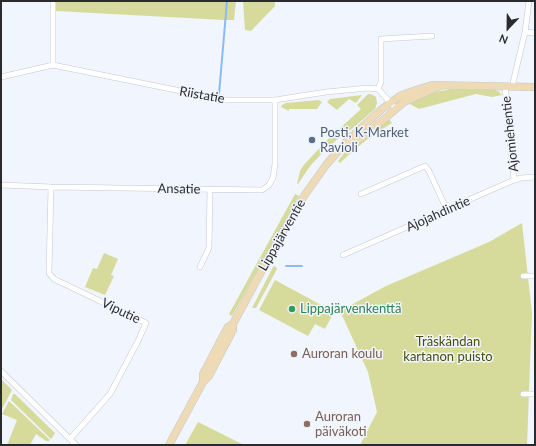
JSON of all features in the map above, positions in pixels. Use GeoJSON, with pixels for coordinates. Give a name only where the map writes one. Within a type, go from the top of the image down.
{"type":"FeatureCollection","features":[{"type":"Feature","properties":{"kind":"main road","name":"Lippajärventie"},"geometry":{"type":"LineString","coordinates":[[169,445],[202,382],[203,374],[228,327],[233,324],[281,234],[304,196],[326,165],[339,152],[347,141],[390,103],[400,96],[420,87],[432,85],[535,87]]}},
{"type":"Feature","properties":{"kind":"main road","name":"Lippajärventie"},"geometry":{"type":"LineString","coordinates":[[339,152],[368,133],[396,109],[413,98],[442,86]]}},
{"type":"Feature","properties":{"kind":"street"},"geometry":{"type":"LineString","coordinates":[[53,1],[53,65]]}},
{"type":"Feature","properties":{"kind":"street","name":"Ajomiehentie"},"geometry":{"type":"LineString","coordinates":[[514,180],[509,87],[525,32],[529,1]]}},
{"type":"Feature","properties":{"kind":"street"},"geometry":{"type":"LineString","coordinates":[[525,32],[535,33]]}},
{"type":"Feature","properties":{"kind":"street"},"geometry":{"type":"LineString","coordinates":[[396,109],[378,89],[381,82],[381,39],[432,36]]}},
{"type":"Feature","properties":{"kind":"street","name":"Riistatie"},"geometry":{"type":"LineString","coordinates":[[1,76],[53,65],[225,100],[275,100],[326,92],[368,88],[378,89]]}},
{"type":"Feature","properties":{"kind":"street","name":"Ansatie"},"geometry":{"type":"LineString","coordinates":[[1,185],[262,190],[269,185],[273,178],[275,164],[275,100]]}},
{"type":"Feature","properties":{"kind":"street"},"geometry":{"type":"LineString","coordinates":[[361,194],[425,166],[429,171],[447,210]]}},
{"type":"Feature","properties":{"kind":"street","name":"Ajojahdintie"},"geometry":{"type":"LineString","coordinates":[[343,255],[514,180],[535,177]]}},
{"type":"Feature","properties":{"kind":"street","name":"Viputie"},"geometry":{"type":"LineString","coordinates":[[51,187],[50,273],[54,279],[146,323],[110,394],[70,439]]}},
{"type":"Feature","properties":{"kind":"street"},"geometry":{"type":"LineString","coordinates":[[200,267],[209,248],[210,189]]}},
{"type":"Feature","properties":{"kind":"street"},"geometry":{"type":"LineString","coordinates":[[523,276],[535,276]]}},
{"type":"Feature","properties":{"kind":"street"},"geometry":{"type":"LineString","coordinates":[[1,371],[76,445]]}},
{"type":"Feature","properties":{"kind":"street"},"geometry":{"type":"LineString","coordinates":[[523,394],[535,394]]}},
{"type":"Feature","properties":{"kind":"green space"},"geometry":{"type":"Polygon","coordinates":[[[56,1],[236,1],[234,20],[224,20],[56,11],[56,1]]]}},
{"type":"Feature","properties":{"kind":"green space"},"geometry":{"type":"Polygon","coordinates":[[[243,1],[275,1],[275,6],[251,31],[245,30],[243,1]]]}},
{"type":"Feature","properties":{"kind":"green space"},"geometry":{"type":"Polygon","coordinates":[[[451,89],[495,90],[502,95],[492,97],[476,94],[419,109],[408,103],[435,92],[451,89]]]}},
{"type":"Feature","properties":{"kind":"green space"},"geometry":{"type":"Polygon","coordinates":[[[368,94],[376,97],[377,103],[375,109],[325,150],[310,166],[297,184],[300,171],[303,166],[326,141],[361,109],[357,105],[368,94]]]}},
{"type":"Feature","properties":{"kind":"green space"},"geometry":{"type":"Polygon","coordinates":[[[362,95],[356,103],[349,99],[337,110],[327,102],[330,99],[362,95]]]}},
{"type":"Feature","properties":{"kind":"green space"},"geometry":{"type":"Polygon","coordinates":[[[319,100],[322,102],[317,109],[289,109],[289,111],[281,107],[286,103],[319,100]]]}},
{"type":"Feature","properties":{"kind":"green space"},"geometry":{"type":"Polygon","coordinates":[[[388,118],[392,123],[369,138],[340,163],[338,161],[347,149],[388,118]]]}},
{"type":"Feature","properties":{"kind":"green space"},"geometry":{"type":"Polygon","coordinates":[[[295,194],[299,196],[232,316],[229,314],[295,194]]]}},
{"type":"Feature","properties":{"kind":"green space","name":"Träskändan kartanon puisto"},"geometry":{"type":"Polygon","coordinates":[[[522,223],[532,313],[527,445],[360,445],[377,412],[368,372],[340,311],[386,286],[489,242],[522,223]]]}},
{"type":"Feature","properties":{"kind":"green space"},"geometry":{"type":"Polygon","coordinates":[[[104,253],[118,259],[111,275],[114,276],[105,295],[85,287],[93,268],[97,269],[104,253]]]}},
{"type":"Feature","properties":{"kind":"green space"},"geometry":{"type":"Polygon","coordinates":[[[275,266],[277,269],[256,308],[252,308],[273,267],[275,266]]]}},
{"type":"Feature","properties":{"kind":"green space","name":"Lippajärvenkenttä"},"geometry":{"type":"Polygon","coordinates":[[[275,280],[334,312],[325,329],[315,324],[308,336],[259,310],[275,280]]]}},
{"type":"Feature","properties":{"kind":"green space"},"geometry":{"type":"Polygon","coordinates":[[[1,379],[12,390],[1,411],[1,379]]]}},
{"type":"Feature","properties":{"kind":"green space"},"geometry":{"type":"Polygon","coordinates":[[[13,394],[15,394],[55,433],[51,439],[11,400],[13,394]]]}},
{"type":"Feature","properties":{"kind":"green space"},"geometry":{"type":"Polygon","coordinates":[[[9,401],[50,440],[46,441],[36,434],[30,445],[7,445],[17,420],[2,414],[9,401]]]}},
{"type":"Feature","properties":{"kind":"green space"},"geometry":{"type":"Polygon","coordinates":[[[198,422],[244,445],[185,445],[198,422]]]}},
{"type":"Feature","properties":{"kind":"waterway"},"geometry":{"type":"LineString","coordinates":[[219,94],[227,1]]}},
{"type":"Feature","properties":{"kind":"waterway"},"geometry":{"type":"LineString","coordinates":[[286,266],[302,266]]}},
{"type":"Feature","properties":{"kind":"place","name":"Posti, K-Market Ravioli"},"geometry":{"type":"Point","coordinates":[312,140]}},
{"type":"Feature","properties":{"kind":"place","name":"Lippajärvenkenttä"},"geometry":{"type":"Point","coordinates":[292,309]}},
{"type":"Feature","properties":{"kind":"place","name":"Auroran koulu"},"geometry":{"type":"Point","coordinates":[294,354]}},
{"type":"Feature","properties":{"kind":"place","name":"Auroran päiväkoti"},"geometry":{"type":"Point","coordinates":[307,424]}}]}
